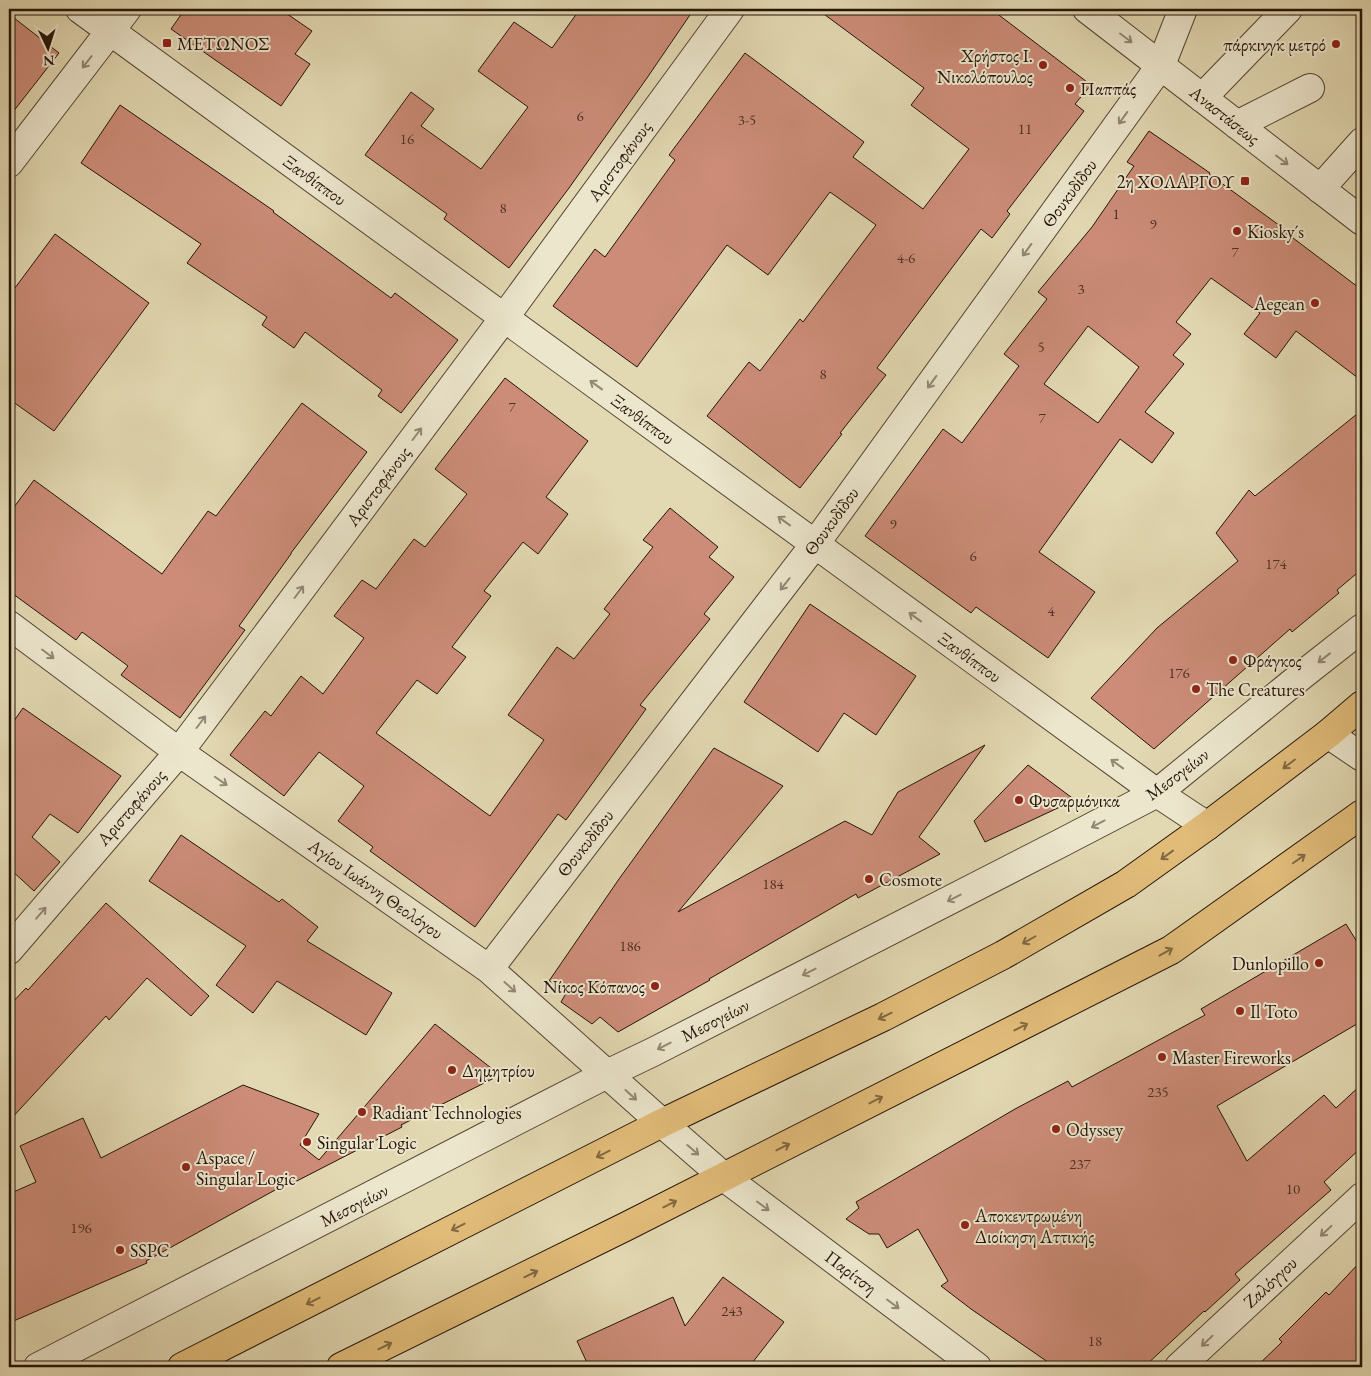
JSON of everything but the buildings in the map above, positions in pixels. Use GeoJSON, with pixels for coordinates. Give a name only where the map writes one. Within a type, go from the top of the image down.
{"type":"FeatureCollection","features":[{"type":"Feature","properties":{"kind":"main road"},"geometry":{"type":"LineString","coordinates":[[182,1367],[662,1123],[883,1017],[1003,955],[1126,884],[1207,826],[1328,734],[1362,705]]}},
{"type":"Feature","properties":{"kind":"main road"},"geometry":{"type":"LineString","coordinates":[[341,1367],[724,1177],[1171,950],[1362,814]]}},
{"type":"Feature","properties":{"kind":"street","name":"Ξανθίππου"},"geometry":{"type":"LineString","coordinates":[[80,9],[1157,793],[1207,826]]}},
{"type":"Feature","properties":{"kind":"street"},"geometry":{"type":"LineString","coordinates":[[9,163],[127,9]]}},
{"type":"Feature","properties":{"kind":"street","name":"Αριστοφάνους"},"geometry":{"type":"LineString","coordinates":[[9,950],[179,752],[504,318],[730,9]]}},
{"type":"Feature","properties":{"kind":"street","name":"Αναστάσεως"},"geometry":{"type":"LineString","coordinates":[[1087,9],[1362,221]]}},
{"type":"Feature","properties":{"kind":"street","name":"Θουκυδίδου"},"geometry":{"type":"LineString","coordinates":[[489,969],[815,544],[1161,65],[1183,9]]}},
{"type":"Feature","properties":{"kind":"street"},"geometry":{"type":"LineString","coordinates":[[1202,98],[1288,9]]}},
{"type":"Feature","properties":{"kind":"street"},"geometry":{"type":"LineString","coordinates":[[1237,125],[1310,88]]}},
{"type":"Feature","properties":{"kind":"street"},"geometry":{"type":"LineString","coordinates":[[1320,188],[1362,142]]}},
{"type":"Feature","properties":{"kind":"street","name":"Αγίου Ιωάννη Θεολόγου"},"geometry":{"type":"LineString","coordinates":[[9,625],[179,752],[489,969],[724,1177]]}},
{"type":"Feature","properties":{"kind":"street","name":"Μεσογείων"},"geometry":{"type":"LineString","coordinates":[[38,1367],[1157,793],[1362,628]]}},
{"type":"Feature","properties":{"kind":"street"},"geometry":{"type":"LineString","coordinates":[[1328,734],[1362,757]]}},
{"type":"Feature","properties":{"kind":"street","name":"Παρίτση"},"geometry":{"type":"LineString","coordinates":[[724,1177],[977,1367]]}},
{"type":"Feature","properties":{"kind":"street","name":"Ζαλόγγου"},"geometry":{"type":"LineString","coordinates":[[1179,1367],[1362,1198]]}},
{"type":"Feature","properties":{"kind":"place","name":"ΜΕΤΩΝΟΣ"},"geometry":{"type":"Point","coordinates":[167,43]}},
{"type":"Feature","properties":{"kind":"place","name":"πάρκινγκ μετρό"},"geometry":{"type":"Point","coordinates":[1336,44]}},
{"type":"Feature","properties":{"kind":"place","name":"Χρήστος Ι. Νικολόπουλος"},"geometry":{"type":"Point","coordinates":[1043,65]}},
{"type":"Feature","properties":{"kind":"place","name":"Παππάς"},"geometry":{"type":"Point","coordinates":[1070,88]}},
{"type":"Feature","properties":{"kind":"place","name":"2η ΧΟΛΑΡΓΟΥ"},"geometry":{"type":"Point","coordinates":[1245,181]}},
{"type":"Feature","properties":{"kind":"place","name":"Kiosky´s"},"geometry":{"type":"Point","coordinates":[1237,231]}},
{"type":"Feature","properties":{"kind":"place","name":"Aegean"},"geometry":{"type":"Point","coordinates":[1315,303]}},
{"type":"Feature","properties":{"kind":"place","name":"Φράγκος"},"geometry":{"type":"Point","coordinates":[1233,660]}},
{"type":"Feature","properties":{"kind":"place","name":"The Creatures"},"geometry":{"type":"Point","coordinates":[1196,689]}},
{"type":"Feature","properties":{"kind":"place","name":"Φυσαρμόνικα"},"geometry":{"type":"Point","coordinates":[1019,800]}},
{"type":"Feature","properties":{"kind":"place","name":"Cosmote"},"geometry":{"type":"Point","coordinates":[869,879]}},
{"type":"Feature","properties":{"kind":"place","name":"Dunlopillo"},"geometry":{"type":"Point","coordinates":[1319,963]}},
{"type":"Feature","properties":{"kind":"place","name":"Νίκος Κόπανος"},"geometry":{"type":"Point","coordinates":[655,986]}},
{"type":"Feature","properties":{"kind":"place","name":"Il Toto"},"geometry":{"type":"Point","coordinates":[1240,1011]}},
{"type":"Feature","properties":{"kind":"place","name":"Master Fireworks"},"geometry":{"type":"Point","coordinates":[1162,1057]}},
{"type":"Feature","properties":{"kind":"place","name":"Δημητρίου"},"geometry":{"type":"Point","coordinates":[452,1070]}},
{"type":"Feature","properties":{"kind":"place","name":"Radiant Technologies"},"geometry":{"type":"Point","coordinates":[362,1112]}},
{"type":"Feature","properties":{"kind":"place","name":"Odyssey"},"geometry":{"type":"Point","coordinates":[1056,1129]}},
{"type":"Feature","properties":{"kind":"place","name":"Singular Logic"},"geometry":{"type":"Point","coordinates":[307,1142]}},
{"type":"Feature","properties":{"kind":"place","name":"Aspace / Singular Logic"},"geometry":{"type":"Point","coordinates":[186,1167]}},
{"type":"Feature","properties":{"kind":"place","name":"Αποκεντρωμένη Διοίκηση Αττικής"},"geometry":{"type":"Point","coordinates":[965,1225]}},
{"type":"Feature","properties":{"kind":"place","name":"SSPC"},"geometry":{"type":"Point","coordinates":[120,1250]}}]}
